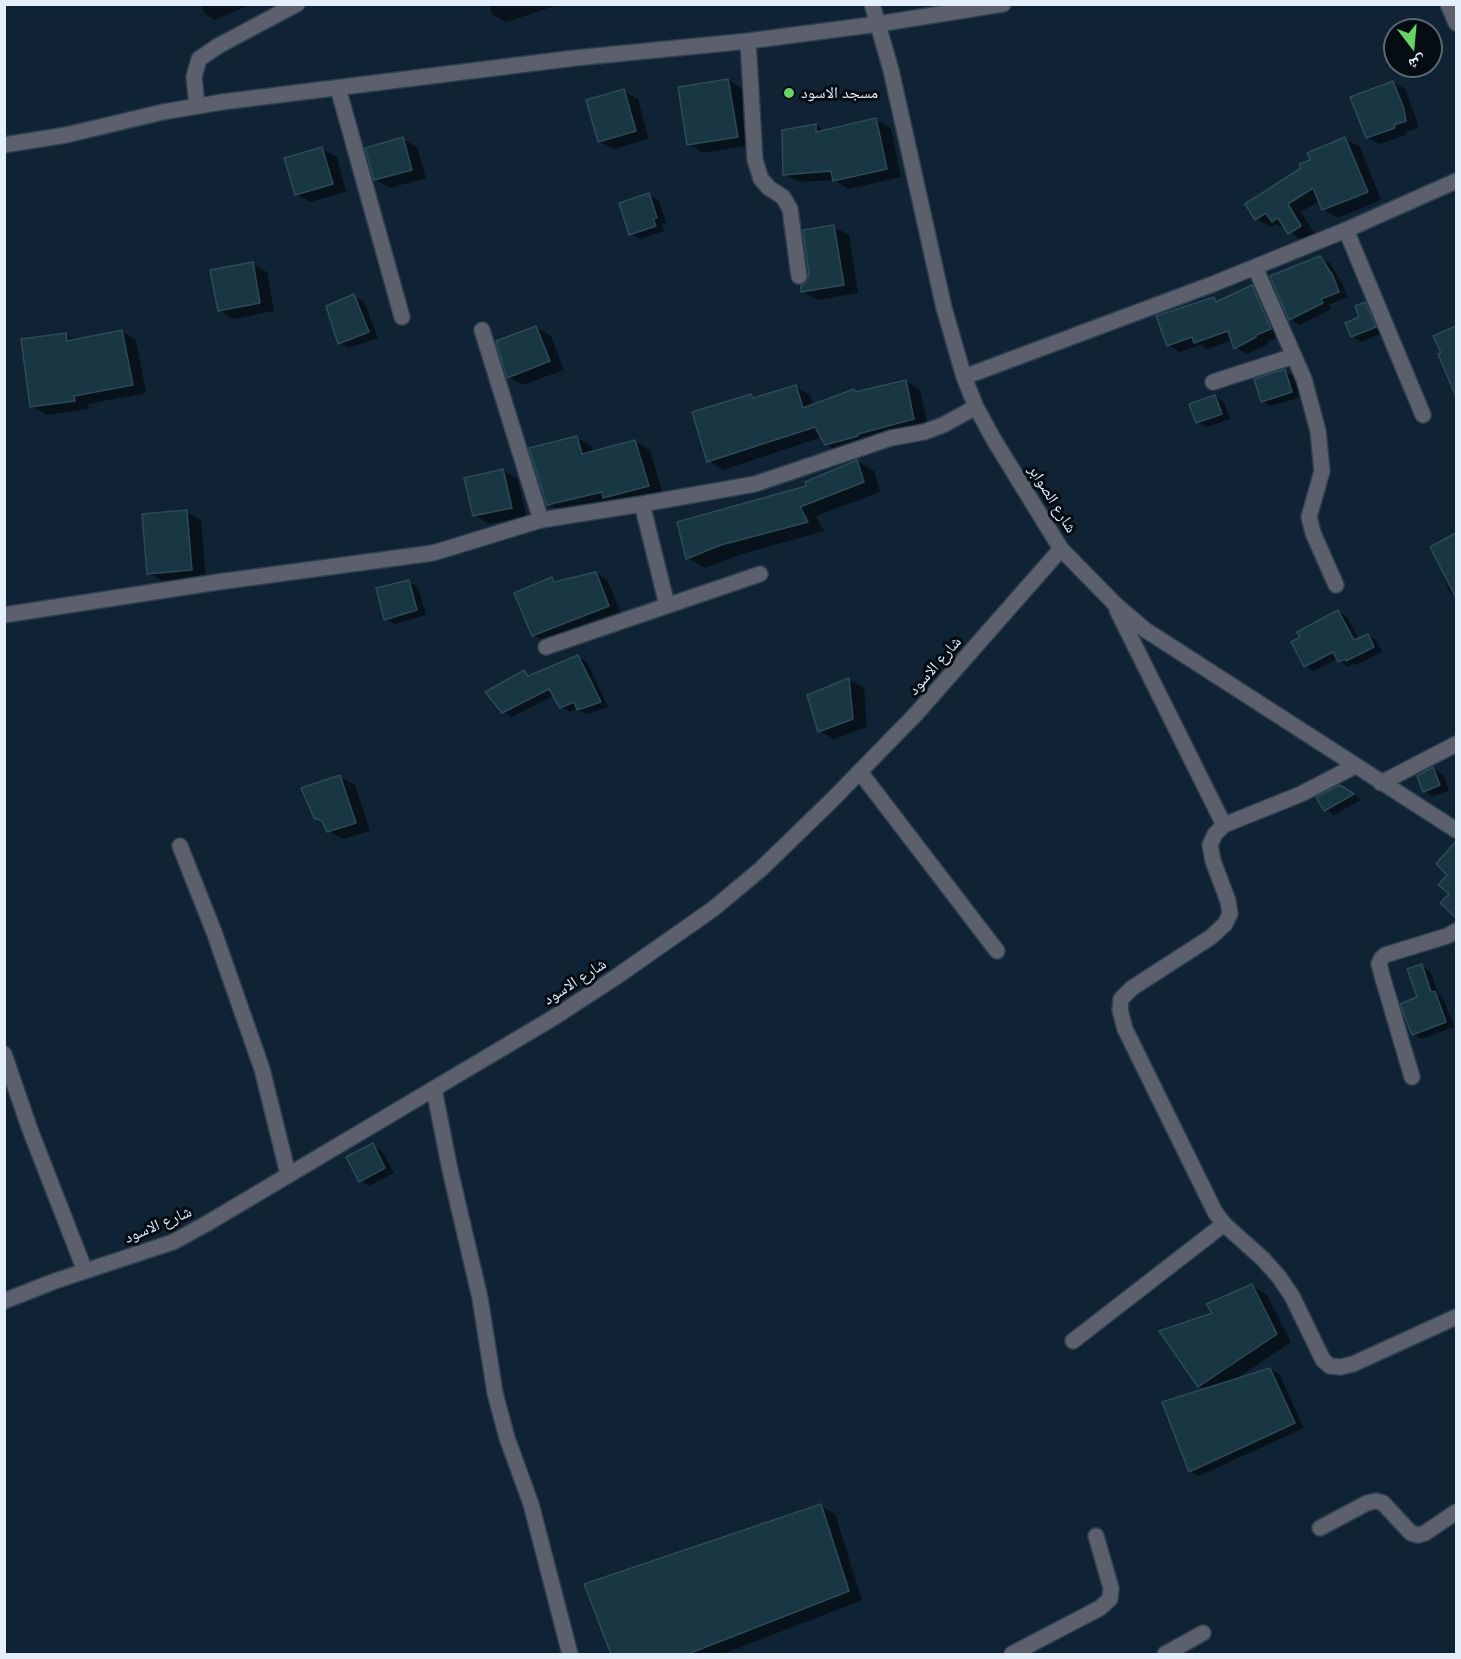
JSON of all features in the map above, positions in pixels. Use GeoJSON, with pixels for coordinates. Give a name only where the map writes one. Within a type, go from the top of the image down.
{"type":"FeatureCollection","features":[{"type":"Feature","properties":{"kind":"street"},"geometry":{"type":"LineString","coordinates":[[196,106],[194,77],[200,59],[218,46],[297,4]]}},
{"type":"Feature","properties":{"kind":"street","name":"شارع الصوابر"},"geometry":{"type":"LineString","coordinates":[[872,4],[891,70],[944,308],[964,377],[976,407],[994,440],[1061,549],[1114,604],[1144,628],[1456,830]]}},
{"type":"Feature","properties":{"kind":"street"},"geometry":{"type":"LineString","coordinates":[[4,145],[66,135],[196,106],[575,58],[748,41],[878,24],[1003,4]]}},
{"type":"Feature","properties":{"kind":"street"},"geometry":{"type":"LineString","coordinates":[[1448,4],[1456,23]]}},
{"type":"Feature","properties":{"kind":"street"},"geometry":{"type":"LineString","coordinates":[[748,41],[755,160],[761,179],[769,188],[783,197],[790,209],[799,276]]}},
{"type":"Feature","properties":{"kind":"street"},"geometry":{"type":"LineString","coordinates":[[338,88],[402,317]]}},
{"type":"Feature","properties":{"kind":"street"},"geometry":{"type":"LineString","coordinates":[[964,377],[1255,267],[1456,181]]}},
{"type":"Feature","properties":{"kind":"street"},"geometry":{"type":"LineString","coordinates":[[1346,230],[1423,415]]}},
{"type":"Feature","properties":{"kind":"street"},"geometry":{"type":"LineString","coordinates":[[1255,267],[1304,379],[1318,431],[1322,471],[1310,517],[1313,533],[1336,585]]}},
{"type":"Feature","properties":{"kind":"street"},"geometry":{"type":"LineString","coordinates":[[482,330],[540,520]]}},
{"type":"Feature","properties":{"kind":"street"},"geometry":{"type":"LineString","coordinates":[[1213,382],[1294,356]]}},
{"type":"Feature","properties":{"kind":"street"},"geometry":{"type":"LineString","coordinates":[[4,615],[218,582],[433,553],[540,520],[755,484],[891,438],[924,432],[943,425],[976,407]]}},
{"type":"Feature","properties":{"kind":"street"},"geometry":{"type":"LineString","coordinates":[[642,504],[667,605]]}},
{"type":"Feature","properties":{"kind":"street","name":"شارع الاسود"},"geometry":{"type":"LineString","coordinates":[[4,1301],[173,1242],[206,1224],[580,1000],[713,909],[761,869],[860,772],[916,714],[1061,549]]}},
{"type":"Feature","properties":{"kind":"street"},"geometry":{"type":"LineString","coordinates":[[546,646],[760,574]]}},
{"type":"Feature","properties":{"kind":"street"},"geometry":{"type":"LineString","coordinates":[[1114,604],[1224,825]]}},
{"type":"Feature","properties":{"kind":"street"},"geometry":{"type":"LineString","coordinates":[[1381,783],[1456,744]]}},
{"type":"Feature","properties":{"kind":"street"},"geometry":{"type":"LineString","coordinates":[[1355,766],[1301,794],[1224,825],[1215,834],[1210,845],[1230,914],[1211,937],[1132,988],[1121,999],[1120,1010],[1130,1039],[1215,1212],[1224,1224],[1263,1259],[1279,1277],[1297,1305],[1323,1360],[1330,1366],[1341,1367],[1353,1364],[1456,1317]]}},
{"type":"Feature","properties":{"kind":"street"},"geometry":{"type":"LineString","coordinates":[[860,772],[997,951]]}},
{"type":"Feature","properties":{"kind":"street"},"geometry":{"type":"LineString","coordinates":[[180,846],[214,932],[262,1069],[288,1174]]}},
{"type":"Feature","properties":{"kind":"street"},"geometry":{"type":"LineString","coordinates":[[1412,1077],[1379,964],[1385,955],[1447,936],[1456,931]]}},
{"type":"Feature","properties":{"kind":"street"},"geometry":{"type":"LineString","coordinates":[[4,1054],[28,1127],[85,1271]]}},
{"type":"Feature","properties":{"kind":"street"},"geometry":{"type":"LineString","coordinates":[[434,1089],[480,1298],[495,1393],[507,1438],[531,1504],[570,1654]]}},
{"type":"Feature","properties":{"kind":"street"},"geometry":{"type":"LineString","coordinates":[[1072,1341],[1224,1224]]}},
{"type":"Feature","properties":{"kind":"street"},"geometry":{"type":"LineString","coordinates":[[1320,1528],[1366,1503],[1376,1501],[1383,1503],[1411,1533],[1418,1535],[1425,1533],[1456,1512]]}},
{"type":"Feature","properties":{"kind":"street"},"geometry":{"type":"LineString","coordinates":[[1011,1654],[1100,1608],[1110,1599],[1111,1588],[1096,1536]]}},
{"type":"Feature","properties":{"kind":"street"},"geometry":{"type":"LineString","coordinates":[[1165,1654],[1203,1633]]}},
{"type":"Feature","properties":{"kind":"building"},"geometry":{"type":"Polygon","coordinates":[[[728,79],[738,137],[687,145],[678,87],[728,79]]]}},
{"type":"Feature","properties":{"kind":"building"},"geometry":{"type":"Polygon","coordinates":[[[1393,81],[1404,109],[1406,121],[1394,125],[1395,128],[1366,138],[1350,97],[1393,81]]]}},
{"type":"Feature","properties":{"kind":"building"},"geometry":{"type":"Polygon","coordinates":[[[624,89],[636,131],[598,142],[586,100],[624,89]]]}},
{"type":"Feature","properties":{"kind":"building"},"geometry":{"type":"Polygon","coordinates":[[[876,118],[887,169],[833,181],[831,171],[783,175],[782,130],[816,124],[816,132],[876,118]]]}},
{"type":"Feature","properties":{"kind":"building"},"geometry":{"type":"Polygon","coordinates":[[[403,137],[412,170],[374,180],[365,148],[403,137]]]}},
{"type":"Feature","properties":{"kind":"building"},"geometry":{"type":"Polygon","coordinates":[[[1345,137],[1368,192],[1322,210],[1313,188],[1288,204],[1301,226],[1288,234],[1278,218],[1272,222],[1266,213],[1255,220],[1245,204],[1301,168],[1299,164],[1310,160],[1307,153],[1345,137]]]}},
{"type":"Feature","properties":{"kind":"building"},"geometry":{"type":"Polygon","coordinates":[[[322,147],[333,184],[295,195],[284,158],[322,147]]]}},
{"type":"Feature","properties":{"kind":"building"},"geometry":{"type":"Polygon","coordinates":[[[649,193],[657,218],[653,219],[656,226],[629,235],[619,203],[649,193]]]}},
{"type":"Feature","properties":{"kind":"building"},"geometry":{"type":"Polygon","coordinates":[[[834,225],[844,285],[801,292],[801,286],[809,275],[803,230],[834,225]]]}},
{"type":"Feature","properties":{"kind":"building"},"geometry":{"type":"Polygon","coordinates":[[[1320,256],[1333,276],[1339,292],[1321,299],[1323,303],[1289,320],[1270,276],[1320,256]]]}},
{"type":"Feature","properties":{"kind":"building"},"geometry":{"type":"Polygon","coordinates":[[[253,262],[260,303],[218,311],[210,270],[253,262]]]}},
{"type":"Feature","properties":{"kind":"building"},"geometry":{"type":"Polygon","coordinates":[[[1252,285],[1271,329],[1256,335],[1234,349],[1228,331],[1194,343],[1192,337],[1167,346],[1156,316],[1214,297],[1216,302],[1252,285]]]}},
{"type":"Feature","properties":{"kind":"building"},"geometry":{"type":"Polygon","coordinates":[[[354,294],[369,332],[338,344],[326,306],[354,294]]]}},
{"type":"Feature","properties":{"kind":"building"},"geometry":{"type":"Polygon","coordinates":[[[1365,302],[1376,327],[1351,337],[1345,323],[1359,317],[1355,306],[1365,302]]]}},
{"type":"Feature","properties":{"kind":"building"},"geometry":{"type":"Polygon","coordinates":[[[536,326],[550,361],[507,378],[496,341],[536,326]]]}},
{"type":"Feature","properties":{"kind":"building"},"geometry":{"type":"Polygon","coordinates":[[[1456,326],[1456,397],[1433,336],[1456,326]]]}},
{"type":"Feature","properties":{"kind":"building"},"geometry":{"type":"Polygon","coordinates":[[[122,330],[133,385],[74,396],[75,401],[30,407],[21,339],[66,333],[67,341],[122,330]]]}},
{"type":"Feature","properties":{"kind":"building"},"geometry":{"type":"Polygon","coordinates":[[[1285,369],[1292,392],[1261,402],[1254,379],[1285,369]]]}},
{"type":"Feature","properties":{"kind":"building"},"geometry":{"type":"Polygon","coordinates":[[[906,380],[914,419],[825,445],[815,427],[707,462],[692,412],[751,394],[753,398],[796,385],[803,408],[854,389],[855,392],[906,380]]]}},
{"type":"Feature","properties":{"kind":"building"},"geometry":{"type":"Polygon","coordinates":[[[1215,395],[1222,414],[1196,423],[1189,404],[1215,395]]]}},
{"type":"Feature","properties":{"kind":"building"},"geometry":{"type":"Polygon","coordinates":[[[577,436],[582,454],[635,440],[649,486],[603,498],[602,492],[547,505],[529,448],[577,436]]]}},
{"type":"Feature","properties":{"kind":"building"},"geometry":{"type":"Polygon","coordinates":[[[857,460],[864,482],[800,507],[808,522],[721,545],[686,559],[677,522],[806,486],[805,482],[857,460]]]}},
{"type":"Feature","properties":{"kind":"building"},"geometry":{"type":"Polygon","coordinates":[[[503,469],[512,508],[473,516],[464,478],[503,469]]]}},
{"type":"Feature","properties":{"kind":"building"},"geometry":{"type":"Polygon","coordinates":[[[187,510],[192,570],[147,574],[142,514],[187,510]]]}},
{"type":"Feature","properties":{"kind":"building"},"geometry":{"type":"Polygon","coordinates":[[[1456,533],[1456,598],[1430,547],[1456,533]]]}},
{"type":"Feature","properties":{"kind":"building"},"geometry":{"type":"Polygon","coordinates":[[[596,572],[609,606],[532,636],[514,593],[552,577],[554,582],[596,572]]]}},
{"type":"Feature","properties":{"kind":"building"},"geometry":{"type":"Polygon","coordinates":[[[409,580],[417,610],[384,620],[376,588],[409,580]]]}},
{"type":"Feature","properties":{"kind":"building"},"geometry":{"type":"Polygon","coordinates":[[[1338,610],[1354,640],[1368,634],[1374,647],[1346,661],[1346,659],[1338,662],[1333,652],[1304,667],[1291,642],[1300,637],[1297,632],[1338,610]]]}},
{"type":"Feature","properties":{"kind":"building"},"geometry":{"type":"Polygon","coordinates":[[[578,655],[601,702],[577,710],[574,702],[560,708],[549,689],[502,713],[485,692],[524,670],[528,676],[578,655]]]}},
{"type":"Feature","properties":{"kind":"building"},"geometry":{"type":"Polygon","coordinates":[[[849,678],[853,719],[818,732],[807,695],[849,678]]]}},
{"type":"Feature","properties":{"kind":"building"},"geometry":{"type":"Polygon","coordinates":[[[1433,767],[1440,785],[1423,792],[1417,776],[1433,767]]]}},
{"type":"Feature","properties":{"kind":"building"},"geometry":{"type":"Polygon","coordinates":[[[340,775],[356,823],[327,832],[322,821],[314,818],[301,788],[340,775]]]}},
{"type":"Feature","properties":{"kind":"building"},"geometry":{"type":"Polygon","coordinates":[[[1340,785],[1354,794],[1324,811],[1316,797],[1340,785]]]}},
{"type":"Feature","properties":{"kind":"building"},"geometry":{"type":"Polygon","coordinates":[[[1456,841],[1456,918],[1440,903],[1449,894],[1438,885],[1447,875],[1436,864],[1456,841]]]}},
{"type":"Feature","properties":{"kind":"building"},"geometry":{"type":"Polygon","coordinates":[[[1422,964],[1431,992],[1435,991],[1446,1022],[1412,1035],[1400,1004],[1417,997],[1407,969],[1422,964]]]}},
{"type":"Feature","properties":{"kind":"building"},"geometry":{"type":"Polygon","coordinates":[[[373,1143],[385,1168],[359,1182],[346,1157],[373,1143]]]}},
{"type":"Feature","properties":{"kind":"building"},"geometry":{"type":"Polygon","coordinates":[[[1252,1284],[1277,1334],[1198,1387],[1159,1331],[1212,1313],[1206,1304],[1252,1284]]]}},
{"type":"Feature","properties":{"kind":"building"},"geometry":{"type":"Polygon","coordinates":[[[1270,1368],[1295,1423],[1189,1472],[1162,1402],[1270,1368]]]}},
{"type":"Feature","properties":{"kind":"building"},"geometry":{"type":"Polygon","coordinates":[[[821,1504],[849,1591],[688,1654],[611,1654],[584,1584],[821,1504]]]}},
{"type":"Feature","properties":{"kind":"place","name":"مسجد الاسود"},"geometry":{"type":"Point","coordinates":[789,93]}}]}
